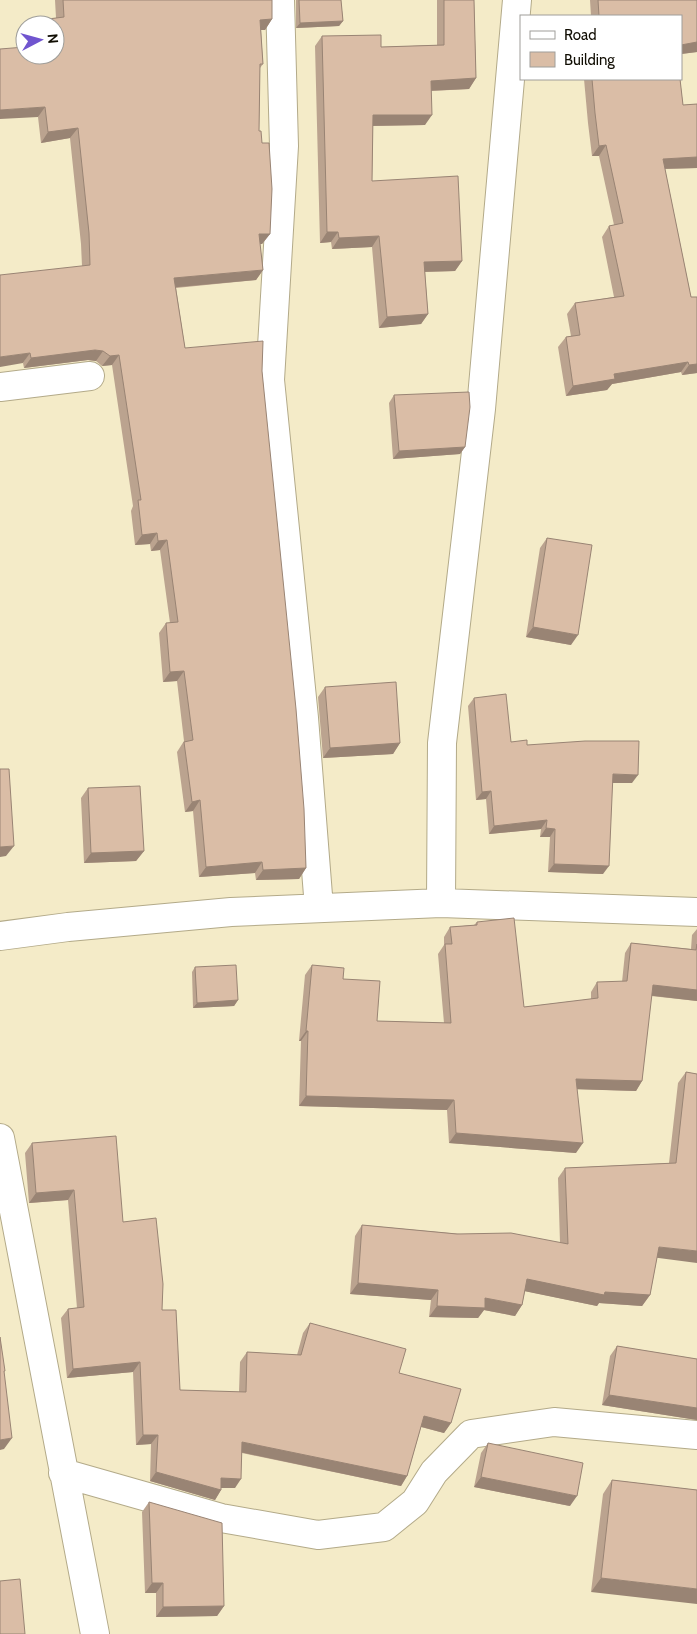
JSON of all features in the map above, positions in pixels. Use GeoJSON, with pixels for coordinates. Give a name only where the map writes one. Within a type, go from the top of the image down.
{"type":"FeatureCollection","features":[{"type":"Feature","properties":{"kind":"street"},"geometry":{"type":"LineString","coordinates":[[280,0],[283,156],[270,380],[304,718],[320,908]]}},
{"type":"Feature","properties":{"kind":"street"},"geometry":{"type":"LineString","coordinates":[[441,903],[442,743],[481,409],[517,0]]}},
{"type":"Feature","properties":{"kind":"street"},"geometry":{"type":"LineString","coordinates":[[0,387],[90,376]]}},
{"type":"Feature","properties":{"kind":"street"},"geometry":{"type":"LineString","coordinates":[[0,936],[88,925],[231,912],[441,903],[697,912]]}},
{"type":"Feature","properties":{"kind":"street"},"geometry":{"type":"LineString","coordinates":[[0,1138],[95,1634]]}},
{"type":"Feature","properties":{"kind":"street"},"geometry":{"type":"LineString","coordinates":[[63,1473],[221,1518],[318,1535],[384,1527],[415,1502],[434,1472],[472,1434],[554,1422],[697,1435]]}},
{"type":"Feature","properties":{"kind":"building"},"geometry":{"type":"Polygon","coordinates":[[[63,0],[272,0],[272,19],[260,20],[263,64],[260,64],[259,131],[261,131],[262,143],[269,143],[272,189],[270,234],[259,234],[263,270],[174,278],[185,348],[263,341],[262,371],[296,709],[304,809],[306,868],[263,870],[262,862],[206,867],[200,800],[192,802],[184,742],[193,740],[184,671],[170,672],[166,623],[178,622],[167,540],[158,541],[157,533],[142,535],[138,500],[141,500],[119,355],[110,356],[103,351],[95,350],[31,358],[30,353],[0,357],[0,275],[90,265],[89,233],[78,128],[48,132],[45,107],[0,110],[0,49],[15,48],[15,65],[65,65],[63,0]]]}},
{"type":"Feature","properties":{"kind":"building"},"geometry":{"type":"Polygon","coordinates":[[[299,0],[341,0],[343,21],[300,23],[299,0]]]}},
{"type":"Feature","properties":{"kind":"building"},"geometry":{"type":"Polygon","coordinates":[[[444,0],[474,0],[476,78],[431,81],[432,115],[373,115],[372,181],[458,176],[462,261],[424,262],[428,314],[387,317],[379,236],[339,238],[338,232],[327,232],[322,36],[381,35],[381,47],[444,45],[444,0]]]}},
{"type":"Feature","properties":{"kind":"building"},"geometry":{"type":"Polygon","coordinates":[[[598,0],[697,0],[697,42],[682,45],[682,15],[599,15],[598,0]]]}},
{"type":"Feature","properties":{"kind":"building"},"geometry":{"type":"Polygon","coordinates":[[[592,80],[680,80],[683,105],[697,104],[697,157],[663,159],[691,297],[697,297],[697,364],[689,365],[688,362],[614,374],[615,379],[573,386],[566,337],[580,335],[575,303],[624,296],[609,226],[623,223],[606,145],[599,146],[592,80]]]}},
{"type":"Feature","properties":{"kind":"building"},"geometry":{"type":"Polygon","coordinates":[[[469,392],[470,407],[465,447],[399,451],[394,395],[469,392]]]}},
{"type":"Feature","properties":{"kind":"building"},"geometry":{"type":"Polygon","coordinates":[[[547,538],[592,545],[578,635],[533,627],[547,538]]]}},
{"type":"Feature","properties":{"kind":"building"},"geometry":{"type":"Polygon","coordinates":[[[396,682],[400,743],[330,748],[325,687],[396,682]]]}},
{"type":"Feature","properties":{"kind":"building"},"geometry":{"type":"Polygon","coordinates":[[[506,694],[511,742],[527,740],[527,745],[585,741],[639,741],[638,775],[613,774],[609,866],[554,864],[555,829],[546,828],[547,820],[494,826],[491,791],[482,792],[474,698],[506,694]]]}},
{"type":"Feature","properties":{"kind":"building"},"geometry":{"type":"Polygon","coordinates":[[[0,769],[9,769],[14,846],[0,847],[0,769]]]}},
{"type":"Feature","properties":{"kind":"building"},"geometry":{"type":"Polygon","coordinates":[[[140,786],[144,851],[91,853],[88,788],[140,786]]]}},
{"type":"Feature","properties":{"kind":"building"},"geometry":{"type":"Polygon","coordinates":[[[514,918],[524,1007],[598,998],[597,982],[627,981],[631,943],[696,950],[697,944],[697,990],[653,985],[642,1081],[576,1079],[583,1143],[456,1133],[454,1100],[306,1096],[308,1031],[306,1031],[312,965],[344,968],[343,979],[380,981],[377,1021],[451,1023],[445,944],[452,944],[450,927],[477,925],[477,922],[514,918]]]}},
{"type":"Feature","properties":{"kind":"building"},"geometry":{"type":"Polygon","coordinates":[[[236,965],[238,1000],[197,1003],[195,967],[236,965]]]}},
{"type":"Feature","properties":{"kind":"building"},"geometry":{"type":"Polygon","coordinates":[[[686,1072],[697,1074],[697,1251],[659,1247],[650,1295],[605,1292],[604,1295],[527,1279],[522,1305],[485,1298],[485,1308],[437,1306],[438,1290],[358,1283],[362,1225],[457,1234],[511,1233],[568,1244],[565,1168],[676,1163],[686,1072]]]}},
{"type":"Feature","properties":{"kind":"building"},"geometry":{"type":"Polygon","coordinates":[[[116,1136],[123,1222],[156,1218],[163,1284],[162,1310],[176,1310],[180,1390],[246,1392],[247,1352],[301,1355],[310,1323],[406,1349],[399,1373],[461,1389],[451,1423],[424,1416],[407,1476],[242,1442],[241,1479],[221,1478],[221,1490],[156,1472],[158,1435],[143,1435],[140,1362],[73,1369],[68,1309],[84,1307],[74,1190],[36,1193],[32,1143],[116,1136]]]}},
{"type":"Feature","properties":{"kind":"building"},"geometry":{"type":"Polygon","coordinates":[[[0,1337],[12,1438],[0,1440],[0,1337]]]}},
{"type":"Feature","properties":{"kind":"building"},"geometry":{"type":"Polygon","coordinates":[[[617,1346],[697,1359],[697,1408],[609,1395],[617,1346]]]}},
{"type":"Feature","properties":{"kind":"building"},"geometry":{"type":"Polygon","coordinates":[[[488,1443],[583,1463],[577,1496],[481,1477],[488,1443]]]}},
{"type":"Feature","properties":{"kind":"building"},"geometry":{"type":"Polygon","coordinates":[[[612,1480],[697,1490],[697,1589],[601,1578],[612,1480]]]}},
{"type":"Feature","properties":{"kind":"building"},"geometry":{"type":"Polygon","coordinates":[[[149,1502],[222,1523],[224,1606],[163,1607],[163,1583],[152,1583],[149,1502]]]}},
{"type":"Feature","properties":{"kind":"building"},"geometry":{"type":"Polygon","coordinates":[[[20,1579],[25,1634],[0,1634],[0,1581],[20,1579]]]}}]}
